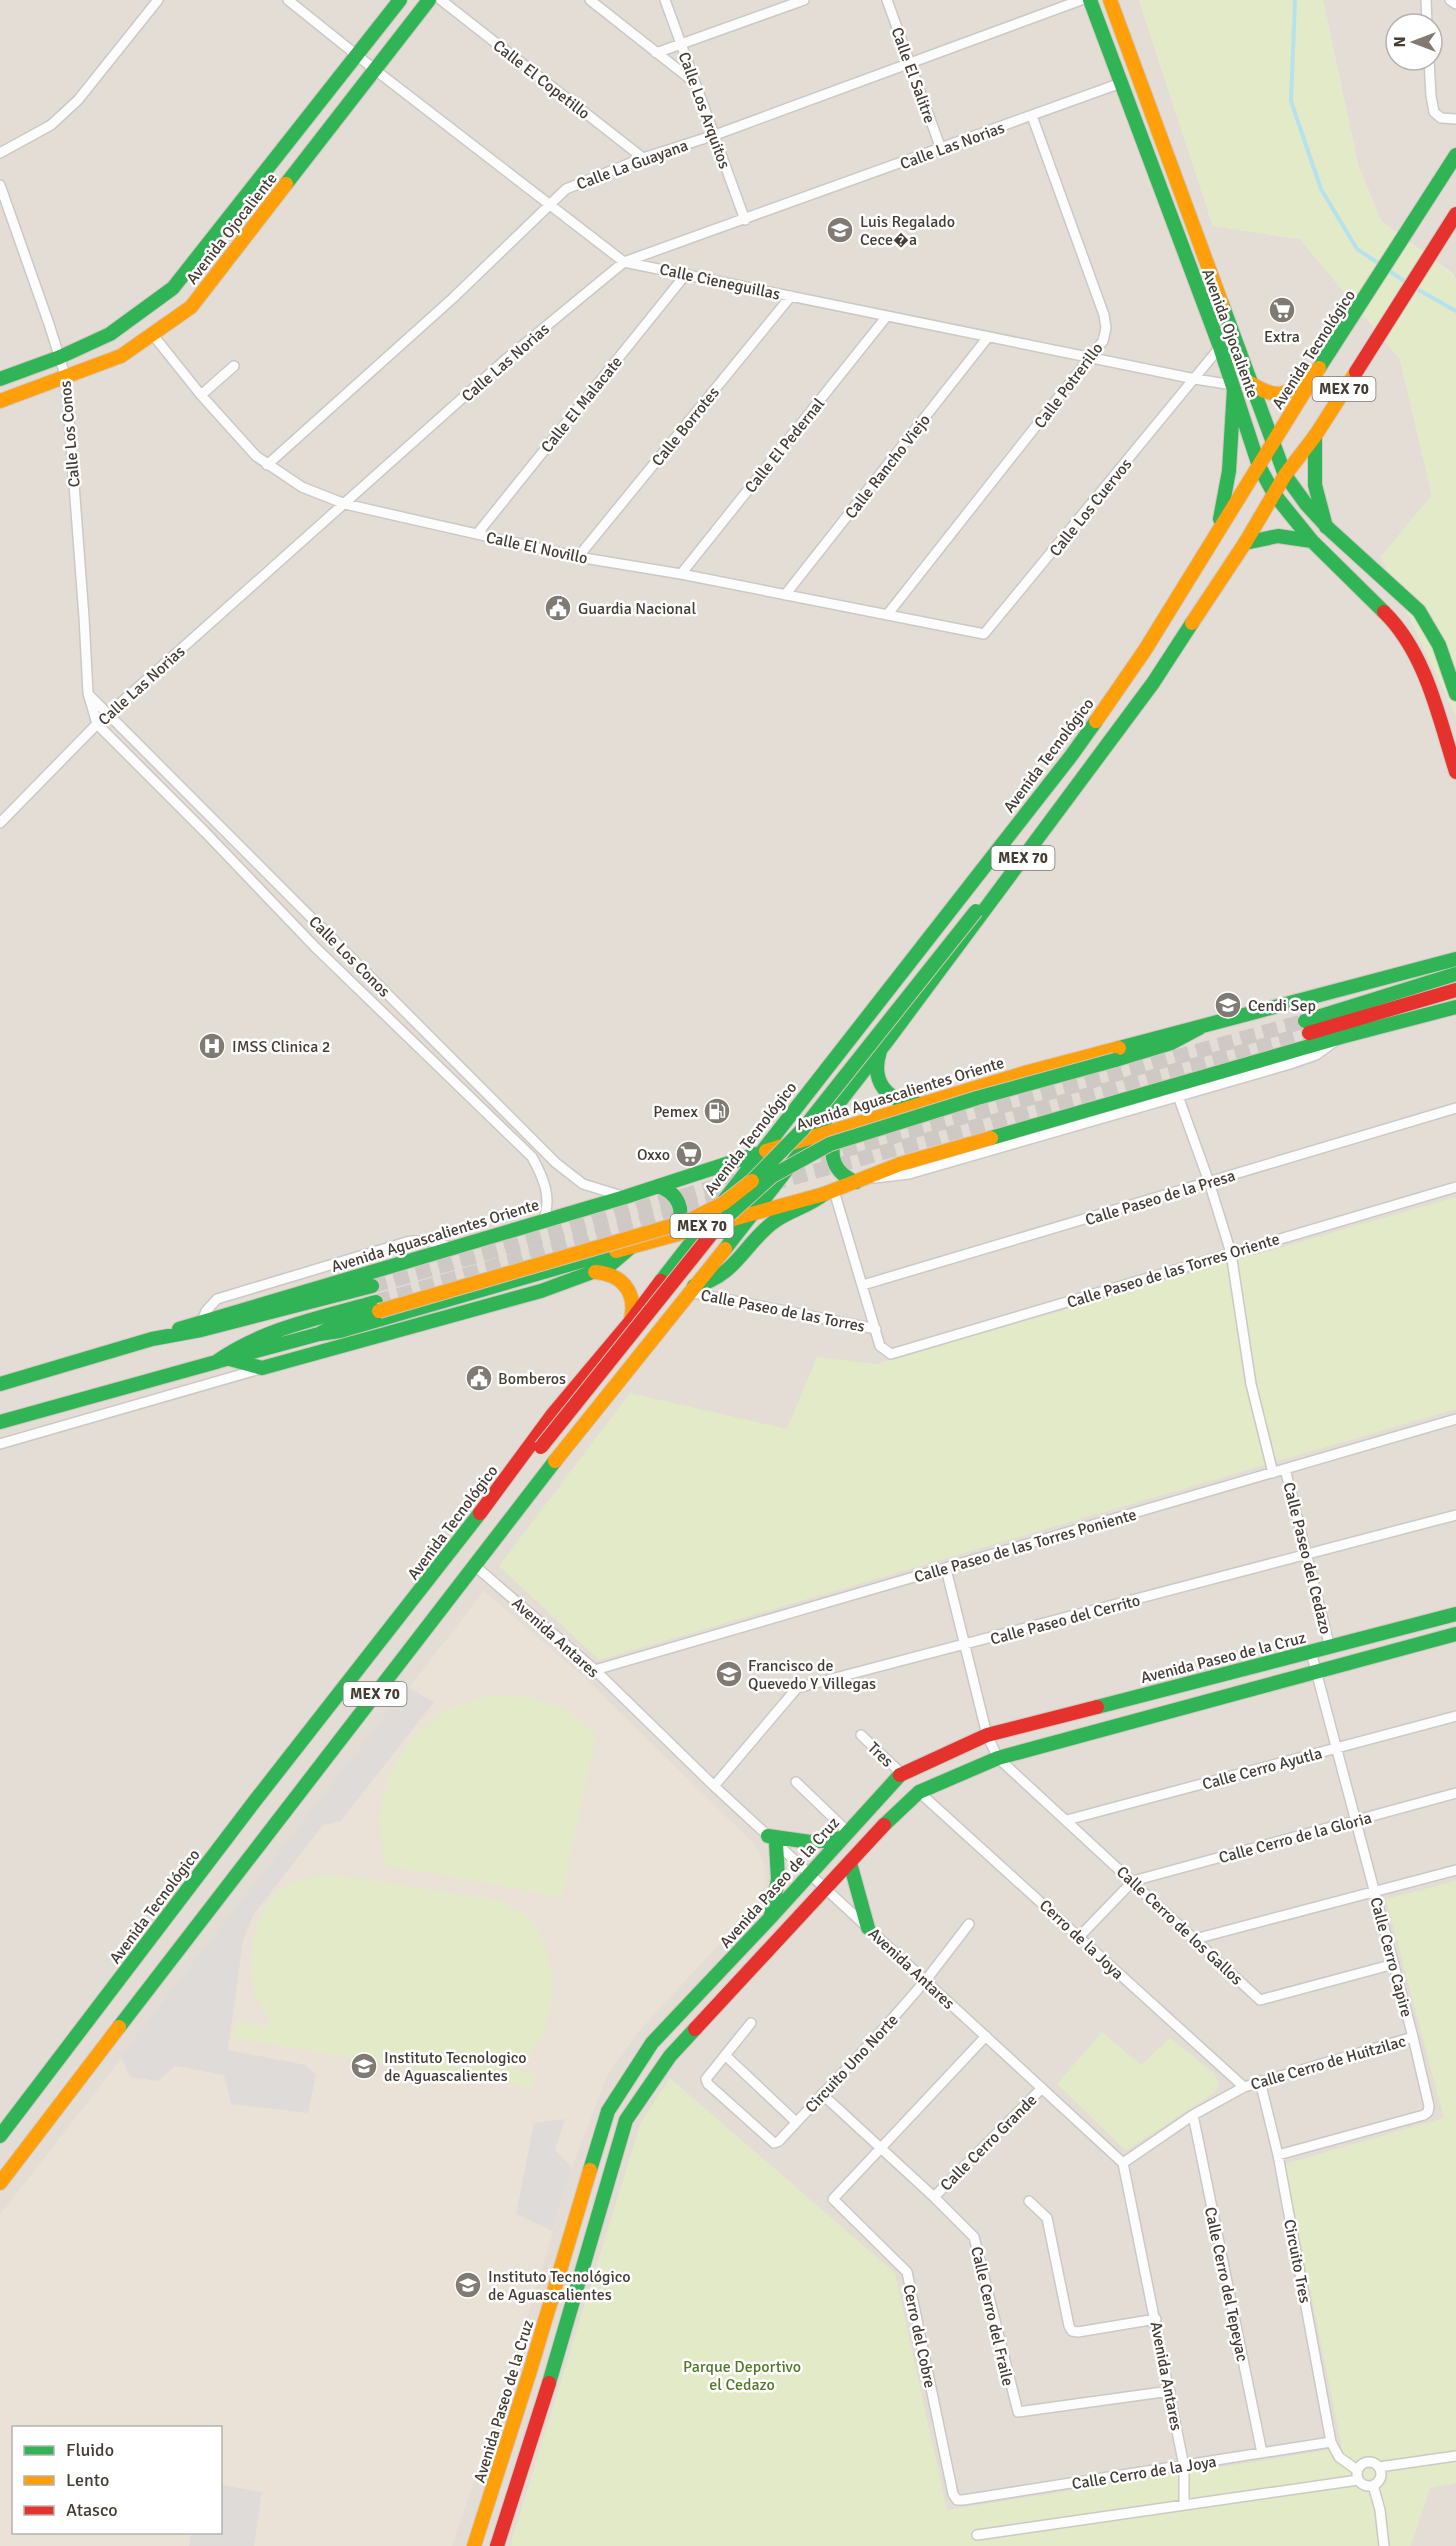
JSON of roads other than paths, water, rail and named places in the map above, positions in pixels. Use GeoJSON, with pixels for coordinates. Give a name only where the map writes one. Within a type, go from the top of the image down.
{"type":"FeatureCollection","features":[{"type":"Feature","properties":{"kind":"main road","name":"Avenida Ojocaliente"},"geometry":{"type":"LineString","coordinates":[[0,379],[60,357],[110,334],[173,288],[400,0]]}},
{"type":"Feature","properties":{"kind":"main road","name":"Avenida Ojocaliente"},"geometry":{"type":"LineString","coordinates":[[0,401],[121,356],[153,336],[190,307],[429,0]]}},
{"type":"Feature","properties":{"kind":"main road","name":"Avenida Ojocaliente"},"geometry":{"type":"LineString","coordinates":[[1090,0],[1220,347],[1258,466],[1274,494],[1312,541],[1392,619],[1414,651],[1429,688],[1456,772]]}},
{"type":"Feature","properties":{"kind":"main road","name":"Avenida Ojocaliente"},"geometry":{"type":"LineString","coordinates":[[1110,0],[1285,475],[1301,501],[1326,527],[1423,617],[1440,646],[1456,694]]}},
{"type":"Feature","properties":{"kind":"main road","name":"Avenida Tecnológico"},"geometry":{"type":"LineString","coordinates":[[0,2136],[254,1802],[472,1524],[553,1414],[631,1321],[700,1228],[1071,756],[1145,650],[1315,375],[1456,155]]}},
{"type":"Feature","properties":{"kind":"main road","name":"MEX 70"},"geometry":{"type":"LineString","coordinates":[[0,2182],[474,1565],[756,1211],[811,1136],[881,1049],[1153,683],[1245,543],[1285,475],[1315,436],[1456,214]]}},
{"type":"Feature","properties":{"kind":"main road"},"geometry":{"type":"LineString","coordinates":[[1250,383],[1268,395],[1286,395],[1315,375]]}},
{"type":"Feature","properties":{"kind":"main road"},"geometry":{"type":"LineString","coordinates":[[1215,537],[1227,494],[1234,386]]}},
{"type":"Feature","properties":{"kind":"main road"},"geometry":{"type":"LineString","coordinates":[[1315,436],[1315,485],[1326,527]]}},
{"type":"Feature","properties":{"kind":"main road"},"geometry":{"type":"LineString","coordinates":[[1245,543],[1262,537],[1278,535],[1312,541]]}},
{"type":"Feature","properties":{"kind":"main road"},"geometry":{"type":"LineString","coordinates":[[223,1360],[226,1353],[279,1332],[666,1228],[688,1221],[724,1203],[756,1178],[803,1129],[976,911],[1015,869]]}},
{"type":"Feature","properties":{"kind":"main road","name":"Avenida Aguascalientes Oriente"},"geometry":{"type":"LineString","coordinates":[[152,1340],[202,1321],[625,1197],[811,1136],[1028,1072],[1452,959]]}},
{"type":"Feature","properties":{"kind":"main road"},"geometry":{"type":"LineString","coordinates":[[1456,974],[1307,1027],[1456,990]]}},
{"type":"Feature","properties":{"kind":"main road"},"geometry":{"type":"LineString","coordinates":[[0,1422],[319,1334],[340,1331],[756,1211],[829,1193],[900,1164],[1341,1037],[1455,1007]]}},
{"type":"Feature","properties":{"kind":"main road"},"geometry":{"type":"LineString","coordinates":[[472,1524],[487,1517],[723,1220],[772,1176],[799,1159],[830,1144],[977,1098],[1171,1043],[1201,1027]]}},
{"type":"Feature","properties":{"kind":"main road"},"geometry":{"type":"LineString","coordinates":[[881,1049],[876,1063],[880,1085],[897,1101],[919,1104]]}},
{"type":"Feature","properties":{"kind":"main road"},"geometry":{"type":"LineString","coordinates":[[845,1127],[833,1141],[832,1160],[843,1177],[859,1181]]}},
{"type":"Feature","properties":{"kind":"main road"},"geometry":{"type":"LineString","coordinates":[[658,1186],[674,1194],[682,1210],[681,1222],[670,1236]]}},
{"type":"Feature","properties":{"kind":"main road"},"geometry":{"type":"LineString","coordinates":[[692,1289],[710,1285],[728,1273],[767,1227],[829,1193]]}},
{"type":"Feature","properties":{"kind":"main road"},"geometry":{"type":"LineString","coordinates":[[223,1360],[262,1368],[541,1291],[616,1262],[632,1246]]}},
{"type":"Feature","properties":{"kind":"main road"},"geometry":{"type":"LineString","coordinates":[[595,1272],[610,1273],[627,1286],[634,1306],[631,1321]]}},
{"type":"Feature","properties":{"kind":"main road","name":"Avenida Aguascalientes Oriente"},"geometry":{"type":"LineString","coordinates":[[0,1384],[152,1340],[201,1330],[372,1286]]}},
{"type":"Feature","properties":{"kind":"main road"},"geometry":{"type":"LineString","coordinates":[[319,1334],[377,1306]]}},
{"type":"Feature","properties":{"kind":"main road","name":"Avenida Paseo de la Cruz"},"geometry":{"type":"LineString","coordinates":[[474,2546],[532,2364],[608,2111],[652,2043],[770,1918],[901,1773],[987,1735],[1456,1614]]}},
{"type":"Feature","properties":{"kind":"main road"},"geometry":{"type":"LineString","coordinates":[[497,2546],[555,2364],[626,2120],[670,2056],[894,1814],[919,1792],[998,1758],[1456,1634]]}},
{"type":"Feature","properties":{"kind":"main road"},"geometry":{"type":"LineString","coordinates":[[770,1918],[778,1887],[779,1865],[772,1839],[810,1842],[844,1834]]}},
{"type":"Feature","properties":{"kind":"main road"},"geometry":{"type":"LineString","coordinates":[[850,1863],[868,1928]]}},
{"type":"Feature","properties":{"kind":"street"},"geometry":{"type":"LineString","coordinates":[[0,153],[51,125],[78,100],[158,0]]}},
{"type":"Feature","properties":{"kind":"street","name":"Calle Cieneguillas"},"geometry":{"type":"LineString","coordinates":[[288,0],[550,207],[624,262],[1234,386]]}},
{"type":"Feature","properties":{"kind":"street","name":"Calle El Copetillo"},"geometry":{"type":"LineString","coordinates":[[441,0],[643,158]]}},
{"type":"Feature","properties":{"kind":"street"},"geometry":{"type":"LineString","coordinates":[[591,0],[695,83]]}},
{"type":"Feature","properties":{"kind":"street","name":"Calle Los Arquitos"},"geometry":{"type":"LineString","coordinates":[[665,0],[745,220]]}},
{"type":"Feature","properties":{"kind":"street"},"geometry":{"type":"LineString","coordinates":[[656,53],[804,0]]}},
{"type":"Feature","properties":{"kind":"street","name":"Calle El Salitre"},"geometry":{"type":"LineString","coordinates":[[887,0],[941,149]]}},
{"type":"Feature","properties":{"kind":"street","name":"Calle La Guayana"},"geometry":{"type":"LineString","coordinates":[[267,465],[453,298],[550,207],[566,189],[643,158],[715,135],[1081,0]]}},
{"type":"Feature","properties":{"kind":"street"},"geometry":{"type":"LineString","coordinates":[[1450,0],[1456,4]]}},
{"type":"Feature","properties":{"kind":"street"},"geometry":{"type":"LineString","coordinates":[[1430,72],[1434,112],[1441,118],[1456,119]]}},
{"type":"Feature","properties":{"kind":"street","name":"Calle Las Norias"},"geometry":{"type":"LineString","coordinates":[[0,823],[97,724],[505,360],[624,262],[1122,83]]}},
{"type":"Feature","properties":{"kind":"street","name":"Calle Potrerillo"},"geometry":{"type":"LineString","coordinates":[[887,615],[1103,341],[1106,328],[1104,315],[1032,116]]}},
{"type":"Feature","properties":{"kind":"street","name":"Calle Los Conos"},"geometry":{"type":"LineString","coordinates":[[0,185],[66,378],[88,693],[97,724],[315,947],[532,1157],[540,1172],[547,1196],[548,1209],[544,1219]]}},
{"type":"Feature","properties":{"kind":"street","name":"Calle El Malacate"},"geometry":{"type":"LineString","coordinates":[[477,534],[686,274]]}},
{"type":"Feature","properties":{"kind":"street","name":"Calle Borrotes"},"geometry":{"type":"LineString","coordinates":[[578,557],[791,296]]}},
{"type":"Feature","properties":{"kind":"street","name":"Calle El Pedernal"},"geometry":{"type":"LineString","coordinates":[[681,574],[887,316]]}},
{"type":"Feature","properties":{"kind":"street","name":"Calle El Novillo"},"geometry":{"type":"LineString","coordinates":[[153,336],[201,395],[267,465],[302,487],[345,504],[578,557],[681,574],[984,634]]}},
{"type":"Feature","properties":{"kind":"street","name":"Calle Rancho Viejo"},"geometry":{"type":"LineString","coordinates":[[786,595],[988,337]]}},
{"type":"Feature","properties":{"kind":"street","name":"Calle Los Cuervos"},"geometry":{"type":"LineString","coordinates":[[984,634],[1220,347]]}},
{"type":"Feature","properties":{"kind":"street"},"geometry":{"type":"LineString","coordinates":[[201,395],[234,366]]}},
{"type":"Feature","properties":{"kind":"street","name":"Calle Los Conos"},"geometry":{"type":"LineString","coordinates":[[88,693],[556,1163],[583,1184],[625,1197]]}},
{"type":"Feature","properties":{"kind":"street"},"geometry":{"type":"LineString","coordinates":[[315,947],[327,934]]}},
{"type":"Feature","properties":{"kind":"street"},"geometry":{"type":"LineString","coordinates":[[859,1181],[909,1174],[1303,1060],[1325,1049],[1341,1037]]}},
{"type":"Feature","properties":{"kind":"street"},"geometry":{"type":"LineString","coordinates":[[1178,1096],[1231,1252],[1251,1384],[1273,1473]]}},
{"type":"Feature","properties":{"kind":"street","name":"Calle Paseo de la Presa"},"geometry":{"type":"LineString","coordinates":[[863,1286],[1456,1108]]}},
{"type":"Feature","properties":{"kind":"street","name":"Calle Paseo de las Torres Oriente"},"geometry":{"type":"LineString","coordinates":[[876,1329],[880,1346],[891,1354],[1456,1187]]}},
{"type":"Feature","properties":{"kind":"street"},"geometry":{"type":"LineString","coordinates":[[829,1193],[876,1329]]}},
{"type":"Feature","properties":{"kind":"street","name":"Calle Paseo de las Torres"},"geometry":{"type":"LineString","coordinates":[[692,1289],[876,1329]]}},
{"type":"Feature","properties":{"kind":"street"},"geometry":{"type":"LineString","coordinates":[[0,1444],[262,1368]]}},
{"type":"Feature","properties":{"kind":"street","name":"Calle Paseo de las Torres Poniente"},"geometry":{"type":"LineString","coordinates":[[595,1670],[1456,1419]]}},
{"type":"Feature","properties":{"kind":"street","name":"Calle Paseo del Cedazo"},"geometry":{"type":"LineString","coordinates":[[1285,1469],[1330,1648]]}},
{"type":"Feature","properties":{"kind":"street","name":"Calle Paseo del Cerrito"},"geometry":{"type":"LineString","coordinates":[[714,1786],[797,1688],[1456,1515]]}},
{"type":"Feature","properties":{"kind":"street","name":"Avenida Antares"},"geometry":{"type":"LineString","coordinates":[[474,1565],[595,1670],[714,1786],[1123,2163],[1184,2466],[1184,2505]]}},
{"type":"Feature","properties":{"kind":"street"},"geometry":{"type":"LineString","coordinates":[[946,1569],[987,1735],[998,1758]]}},
{"type":"Feature","properties":{"kind":"street","name":"Calle Cerro Capire"},"geometry":{"type":"LineString","coordinates":[[1278,2155],[1428,2112],[1429,2106],[1413,2037],[1311,1652]]}},
{"type":"Feature","properties":{"kind":"street","name":"Calle Cerro Ayutla"},"geometry":{"type":"LineString","coordinates":[[1067,1820],[1456,1716]]}},
{"type":"Feature","properties":{"kind":"street","name":"Tres"},"geometry":{"type":"LineString","coordinates":[[861,1735],[901,1773]]}},
{"type":"Feature","properties":{"kind":"street","name":"Calle Cerro de los Gallos"},"geometry":{"type":"LineString","coordinates":[[998,1758],[1260,2000],[1394,1964]]}},
{"type":"Feature","properties":{"kind":"street"},"geometry":{"type":"LineString","coordinates":[[796,1782],[844,1834]]}},
{"type":"Feature","properties":{"kind":"street","name":"Cerro de la Joya"},"geometry":{"type":"LineString","coordinates":[[919,1792],[1244,2087]]}},
{"type":"Feature","properties":{"kind":"street","name":"Calle Cerro de la Gloria"},"geometry":{"type":"LineString","coordinates":[[1133,1881],[1456,1793]]}},
{"type":"Feature","properties":{"kind":"street"},"geometry":{"type":"LineString","coordinates":[[1195,1940],[1456,1870]]}},
{"type":"Feature","properties":{"kind":"street"},"geometry":{"type":"LineString","coordinates":[[1079,1937],[1133,1881]]}},
{"type":"Feature","properties":{"kind":"street","name":"Circuito Uno Norte"},"geometry":{"type":"LineString","coordinates":[[724,2055],[707,2074],[705,2079],[708,2084],[774,2143],[779,2141],[926,1980],[969,1924]]}},
{"type":"Feature","properties":{"kind":"street"},"geometry":{"type":"LineString","coordinates":[[751,2024],[724,2055],[796,2122]]}},
{"type":"Feature","properties":{"kind":"street"},"geometry":{"type":"LineString","coordinates":[[880,2148],[986,2036]]}},
{"type":"Feature","properties":{"kind":"street","name":"Calle Cerro de Huitzilac"},"geometry":{"type":"LineString","coordinates":[[1123,2163],[1193,2115],[1244,2087],[1413,2037]]}},
{"type":"Feature","properties":{"kind":"street","name":"Circuito Tres"},"geometry":{"type":"LineString","coordinates":[[1260,2081],[1278,2155],[1331,2442]]}},
{"type":"Feature","properties":{"kind":"street","name":"Calle Cerro Grande"},"geometry":{"type":"LineString","coordinates":[[934,2197],[1042,2088]]}},
{"type":"Feature","properties":{"kind":"street","name":"Calle Cerro del Fraile"},"geometry":{"type":"LineString","coordinates":[[822,2094],[974,2237],[1018,2412],[1170,2391]]}},
{"type":"Feature","properties":{"kind":"street","name":"Calle Cerro del Tepeyac"},"geometry":{"type":"LineString","coordinates":[[1193,2115],[1262,2453]]}},
{"type":"Feature","properties":{"kind":"street","name":"Cerro del Cobre"},"geometry":{"type":"LineString","coordinates":[[880,2148],[833,2199],[907,2272],[957,2500]]}},
{"type":"Feature","properties":{"kind":"street"},"geometry":{"type":"LineString","coordinates":[[1029,2201],[1047,2218],[1069,2326],[1072,2331],[1078,2332],[1156,2319]]}},
{"type":"Feature","properties":{"kind":"street"},"geometry":{"type":"LineString","coordinates":[[1331,2442],[1338,2457],[1357,2470]]}},
{"type":"Feature","properties":{"kind":"street","name":"Calle Cerro de la Joya"},"geometry":{"type":"LineString","coordinates":[[957,2500],[1331,2442]]}},
{"type":"Feature","properties":{"kind":"street"},"geometry":{"type":"LineString","coordinates":[[1373,2485],[1362,2484],[1358,2480],[1357,2470],[1360,2465],[1370,2461],[1379,2467],[1456,2456]]}},
{"type":"Feature","properties":{"kind":"street"},"geometry":{"type":"LineString","coordinates":[[1373,2485],[1380,2477],[1379,2467]]}},
{"type":"Feature","properties":{"kind":"street"},"geometry":{"type":"LineString","coordinates":[[977,2535],[1358,2480]]}},
{"type":"Feature","properties":{"kind":"street"},"geometry":{"type":"LineString","coordinates":[[1373,2485],[1380,2510],[1384,2546]]}},
{"type":"Feature","properties":{"kind":"waterway"},"geometry":{"type":"LineString","coordinates":[[1295,0],[1291,101],[1321,189],[1357,249],[1381,265]]}},
{"type":"Feature","properties":{"kind":"waterway"},"geometry":{"type":"LineString","coordinates":[[1387,269],[1408,284]]}},
{"type":"Feature","properties":{"kind":"waterway"},"geometry":{"type":"LineString","coordinates":[[1415,288],[1456,311]]}},
{"type":"Feature","properties":{"kind":"tunnel"},"geometry":{"type":"LineString","coordinates":[[820,1157],[1305,1021]]}},
{"type":"Feature","properties":{"kind":"tunnel"},"geometry":{"type":"LineString","coordinates":[[770,1184],[1309,1033]]}},
{"type":"Feature","properties":{"kind":"tunnel"},"geometry":{"type":"LineString","coordinates":[[372,1286],[745,1178]]}},
{"type":"Feature","properties":{"kind":"tunnel"},"geometry":{"type":"LineString","coordinates":[[376,1302],[724,1198]]}},
{"type":"Feature","properties":{"kind":"place","name":"Luis Regalado Cece�a"},"geometry":{"type":"Point","coordinates":[840,230]}},
{"type":"Feature","properties":{"kind":"place","name":"Extra"},"geometry":{"type":"Point","coordinates":[1282,310]}},
{"type":"Feature","properties":{"kind":"place","name":"Guardia Nacional"},"geometry":{"type":"Point","coordinates":[558,608]}},
{"type":"Feature","properties":{"kind":"place","name":"Cendi Sep"},"geometry":{"type":"Point","coordinates":[1228,1005]}},
{"type":"Feature","properties":{"kind":"place","name":"IMSS Clinica 2"},"geometry":{"type":"Point","coordinates":[212,1046]}},
{"type":"Feature","properties":{"kind":"place","name":"Pemex"},"geometry":{"type":"Point","coordinates":[717,1111]}},
{"type":"Feature","properties":{"kind":"place","name":"Oxxo"},"geometry":{"type":"Point","coordinates":[689,1154]}},
{"type":"Feature","properties":{"kind":"place","name":"Bomberos"},"geometry":{"type":"Point","coordinates":[479,1378]}},
{"type":"Feature","properties":{"kind":"place","name":"Francisco de Quevedo Y Villegas"},"geometry":{"type":"Point","coordinates":[729,1674]}},
{"type":"Feature","properties":{"kind":"place","name":"Instituto Tecnologico de Aguascalientes"},"geometry":{"type":"Point","coordinates":[364,2066]}},
{"type":"Feature","properties":{"kind":"place","name":"Instituto Tecnológico de Aguascalientes"},"geometry":{"type":"Point","coordinates":[468,2285]}},
{"type":"Feature","properties":{"kind":"park label","name":"Parque Deportivo el Cedazo"},"geometry":{"type":"Point","coordinates":[742,2375]}}]}
